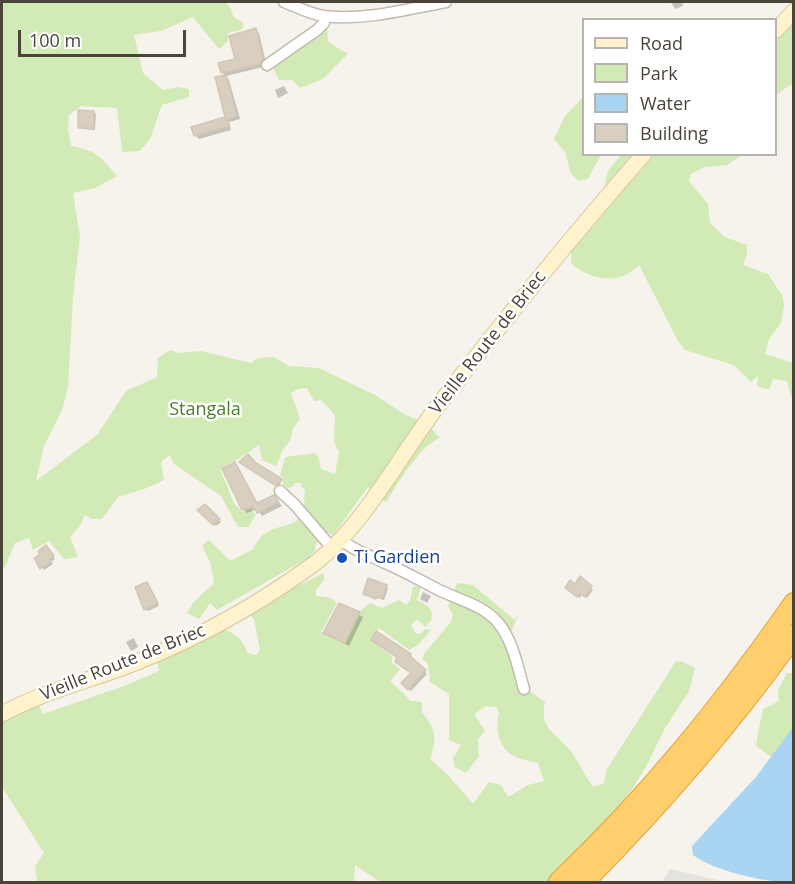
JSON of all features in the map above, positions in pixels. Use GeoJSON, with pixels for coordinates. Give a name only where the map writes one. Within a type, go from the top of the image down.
{"type":"FeatureCollection","features":[{"type":"Feature","properties":{"kind":"highway"},"geometry":{"type":"LineString","coordinates":[[559,882],[672,764],[726,698],[794,603]]}},
{"type":"Feature","properties":{"kind":"highway"},"geometry":{"type":"LineString","coordinates":[[584,882],[639,826],[699,759],[794,635]]}},
{"type":"Feature","properties":{"kind":"street"},"geometry":{"type":"LineString","coordinates":[[284,2],[324,16],[375,14],[446,2]]}},
{"type":"Feature","properties":{"kind":"street"},"geometry":{"type":"LineString","coordinates":[[777,29],[794,11]]}},
{"type":"Feature","properties":{"kind":"street"},"geometry":{"type":"LineString","coordinates":[[267,65],[317,30],[324,23],[324,16]]}},
{"type":"Feature","properties":{"kind":"street","name":"Vieille Route de Briec"},"geometry":{"type":"LineString","coordinates":[[2,714],[27,701],[161,653],[206,632],[298,574],[336,543],[436,409],[541,276],[642,156]]}},
{"type":"Feature","properties":{"kind":"street"},"geometry":{"type":"LineString","coordinates":[[280,491],[336,543],[346,544],[443,592],[461,598],[491,616],[509,640],[524,689]]}},
{"type":"Feature","properties":{"kind":"green space","name":"Stangala"},"geometry":{"type":"Polygon","coordinates":[[[2,2],[225,2],[233,16],[244,24],[241,30],[228,33],[228,41],[219,49],[193,17],[161,31],[134,35],[143,73],[163,90],[178,87],[189,89],[189,97],[162,105],[150,139],[140,151],[122,152],[117,108],[81,106],[69,115],[68,129],[71,146],[97,155],[117,176],[95,188],[73,193],[80,237],[73,296],[68,388],[62,410],[44,446],[36,481],[97,435],[126,391],[157,377],[158,358],[170,350],[179,353],[201,351],[251,363],[258,358],[274,357],[289,366],[319,368],[375,395],[404,414],[427,424],[440,438],[417,457],[386,502],[368,487],[333,535],[327,533],[316,543],[315,550],[308,558],[217,610],[210,603],[199,619],[187,613],[193,603],[214,583],[211,565],[202,545],[209,540],[230,561],[252,550],[262,535],[294,523],[303,513],[305,491],[300,483],[295,483],[293,487],[288,488],[282,483],[283,478],[280,475],[285,458],[314,453],[318,456],[321,469],[335,474],[339,452],[334,442],[335,415],[321,400],[314,401],[307,388],[298,389],[291,393],[300,419],[293,428],[290,441],[283,449],[276,466],[262,460],[259,445],[220,469],[234,503],[242,512],[251,509],[256,515],[248,527],[238,527],[221,496],[174,464],[170,455],[161,462],[164,480],[118,497],[102,519],[92,519],[85,515],[80,526],[70,537],[78,557],[64,559],[49,541],[33,550],[29,538],[15,543],[5,567],[2,568],[2,2]]]}},
{"type":"Feature","properties":{"kind":"green space"},"geometry":{"type":"Polygon","coordinates":[[[793,17],[793,84],[777,95],[777,34],[793,17]]]}},
{"type":"Feature","properties":{"kind":"green space"},"geometry":{"type":"Polygon","coordinates":[[[327,27],[328,42],[348,54],[323,79],[300,88],[292,80],[279,80],[272,65],[327,27]]]}},
{"type":"Feature","properties":{"kind":"green space"},"geometry":{"type":"Polygon","coordinates":[[[582,98],[582,156],[600,156],[588,179],[579,181],[571,174],[565,152],[554,139],[565,116],[582,98]]]}},
{"type":"Feature","properties":{"kind":"green space"},"geometry":{"type":"Polygon","coordinates":[[[620,156],[740,156],[727,165],[704,167],[691,174],[689,181],[708,204],[710,223],[725,237],[747,245],[743,265],[768,274],[782,295],[784,305],[781,323],[769,339],[765,354],[793,363],[793,398],[787,381],[773,379],[769,390],[757,386],[758,376],[751,382],[734,365],[685,350],[678,341],[639,265],[620,277],[605,278],[583,272],[571,263],[571,248],[603,206],[608,171],[620,156]]]}},
{"type":"Feature","properties":{"kind":"green space"},"geometry":{"type":"Polygon","coordinates":[[[323,573],[325,579],[316,590],[316,596],[331,598],[337,603],[321,632],[346,643],[361,610],[370,603],[382,608],[399,600],[406,605],[410,601],[413,586],[421,587],[417,600],[428,606],[432,613],[431,621],[425,627],[417,619],[411,625],[416,634],[422,633],[425,629],[431,630],[419,644],[409,650],[379,628],[371,640],[393,657],[391,662],[400,669],[390,681],[411,701],[422,702],[422,713],[430,723],[434,734],[434,746],[430,759],[448,775],[473,804],[489,782],[501,785],[508,797],[528,785],[544,781],[538,763],[517,757],[504,748],[499,737],[497,725],[499,713],[496,707],[486,706],[474,714],[485,731],[478,739],[479,756],[466,773],[455,767],[453,758],[461,745],[449,740],[449,694],[430,682],[428,664],[422,659],[451,622],[453,615],[448,606],[457,583],[473,585],[515,620],[520,613],[506,641],[520,684],[545,702],[546,724],[570,750],[593,787],[604,783],[607,769],[676,661],[695,668],[689,691],[665,728],[646,767],[630,792],[593,836],[547,882],[380,882],[355,865],[354,882],[37,882],[35,866],[44,853],[2,787],[2,719],[38,704],[43,714],[124,686],[159,671],[157,661],[224,630],[239,638],[248,653],[256,655],[260,650],[254,619],[249,614],[289,588],[323,573]]]}},
{"type":"Feature","properties":{"kind":"green space"},"geometry":{"type":"Polygon","coordinates":[[[787,673],[793,673],[793,727],[771,757],[756,746],[760,723],[763,709],[779,701],[778,690],[787,673]]]}},
{"type":"Feature","properties":{"kind":"shaded area"},"geometry":{"type":"Polygon","coordinates":[[[670,869],[726,882],[662,882],[670,869]]]}},
{"type":"Feature","properties":{"kind":"water"},"geometry":{"type":"Polygon","coordinates":[[[793,727],[793,882],[741,875],[702,861],[693,855],[692,846],[756,777],[793,727]]]}},
{"type":"Feature","properties":{"kind":"building"},"geometry":{"type":"Polygon","coordinates":[[[256,28],[263,58],[260,64],[221,73],[218,63],[235,59],[229,36],[256,28]]]}},
{"type":"Feature","properties":{"kind":"building"},"geometry":{"type":"Polygon","coordinates":[[[226,75],[237,116],[227,119],[229,126],[194,136],[191,127],[225,117],[215,77],[226,75]]]}},
{"type":"Feature","properties":{"kind":"building"},"geometry":{"type":"Polygon","coordinates":[[[78,110],[94,111],[94,128],[78,128],[78,110]]]}},
{"type":"Feature","properties":{"kind":"building"},"geometry":{"type":"Polygon","coordinates":[[[248,454],[256,463],[282,479],[279,484],[275,485],[239,462],[248,454]]]}},
{"type":"Feature","properties":{"kind":"building"},"geometry":{"type":"Polygon","coordinates":[[[235,462],[257,503],[274,495],[279,502],[257,513],[253,506],[242,510],[222,469],[235,462]]]}},
{"type":"Feature","properties":{"kind":"building"},"geometry":{"type":"Polygon","coordinates":[[[205,504],[220,519],[213,525],[197,510],[205,504]]]}},
{"type":"Feature","properties":{"kind":"building"},"geometry":{"type":"Polygon","coordinates":[[[46,545],[54,556],[50,559],[52,561],[40,569],[34,558],[40,554],[38,551],[46,545]]]}},
{"type":"Feature","properties":{"kind":"building"},"geometry":{"type":"Polygon","coordinates":[[[580,576],[592,586],[585,597],[579,593],[577,597],[565,588],[570,580],[575,584],[580,576]]]}},
{"type":"Feature","properties":{"kind":"building"},"geometry":{"type":"Polygon","coordinates":[[[368,578],[387,585],[382,598],[377,597],[376,599],[363,594],[368,578]]]}},
{"type":"Feature","properties":{"kind":"building"},"geometry":{"type":"Polygon","coordinates":[[[147,582],[158,603],[144,610],[135,587],[147,582]]]}},
{"type":"Feature","properties":{"kind":"building"},"geometry":{"type":"Polygon","coordinates":[[[339,603],[360,612],[345,643],[323,633],[339,603]]]}},
{"type":"Feature","properties":{"kind":"building"},"geometry":{"type":"Polygon","coordinates":[[[376,631],[411,654],[410,656],[426,670],[408,690],[401,683],[411,673],[395,662],[397,657],[371,640],[376,631]]]}},
{"type":"Feature","properties":{"kind":"place","name":"Ti Gardien"},"geometry":{"type":"Point","coordinates":[342,558]}}]}
